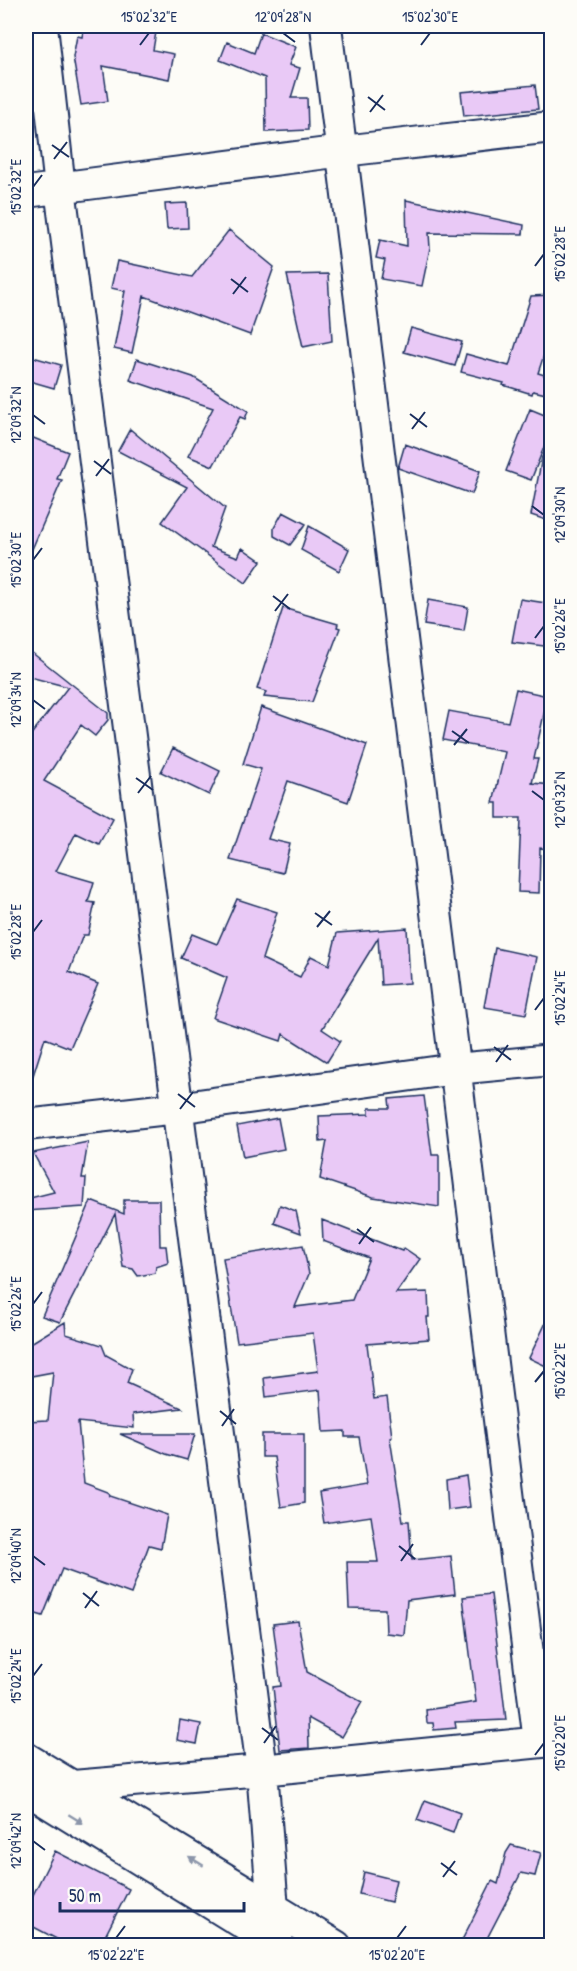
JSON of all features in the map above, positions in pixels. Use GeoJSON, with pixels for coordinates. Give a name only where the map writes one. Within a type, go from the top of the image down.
{"type":"FeatureCollection","features":[{"type":"Feature","properties":{"kind":"street"},"geometry":{"type":"LineString","coordinates":[[42,26],[60,188],[262,1770],[266,1933]]}},
{"type":"Feature","properties":{"kind":"street"},"geometry":{"type":"LineString","coordinates":[[73,1786],[545,1742],[455,1069],[326,26]]}},
{"type":"Feature","properties":{"kind":"street"},"geometry":{"type":"LineString","coordinates":[[26,192],[343,151],[552,128]]}},
{"type":"Feature","properties":{"kind":"street"},"geometry":{"type":"LineString","coordinates":[[26,1125],[177,1108],[455,1069],[552,1060]]}},
{"type":"Feature","properties":{"kind":"street"},"geometry":{"type":"LineString","coordinates":[[26,1758],[73,1786],[266,1933]]}},
{"type":"Feature","properties":{"kind":"street"},"geometry":{"type":"LineString","coordinates":[[26,1790],[266,1933],[336,1946]]}},
{"type":"Feature","properties":{"kind":"building"},"geometry":{"type":"Polygon","coordinates":[[[84,26],[157,26],[153,50],[174,54],[169,79],[103,66],[108,101],[81,105],[73,57],[77,36],[82,37],[84,26]]]}},
{"type":"Feature","properties":{"kind":"building"},"geometry":{"type":"Polygon","coordinates":[[[261,33],[296,47],[289,65],[300,68],[291,98],[307,98],[308,130],[266,132],[265,78],[220,60],[227,42],[254,53],[261,33]]]}},
{"type":"Feature","properties":{"kind":"building"},"geometry":{"type":"Polygon","coordinates":[[[535,85],[538,109],[464,116],[461,92],[535,85]]]}},
{"type":"Feature","properties":{"kind":"building"},"geometry":{"type":"Polygon","coordinates":[[[406,200],[524,225],[523,234],[429,233],[430,248],[422,286],[381,279],[385,260],[376,258],[380,240],[407,246],[406,200]]]}},
{"type":"Feature","properties":{"kind":"building"},"geometry":{"type":"Polygon","coordinates":[[[187,203],[188,228],[167,229],[165,204],[187,203]]]}},
{"type":"Feature","properties":{"kind":"building"},"geometry":{"type":"Polygon","coordinates":[[[229,230],[274,267],[250,335],[144,296],[132,353],[114,349],[125,291],[111,288],[117,261],[192,277],[229,230]]]}},
{"type":"Feature","properties":{"kind":"building"},"geometry":{"type":"Polygon","coordinates":[[[328,274],[332,341],[303,347],[287,275],[328,274]]]}},
{"type":"Feature","properties":{"kind":"building"},"geometry":{"type":"Polygon","coordinates":[[[552,295],[552,331],[538,373],[551,377],[546,394],[533,391],[532,394],[503,385],[504,383],[461,372],[466,354],[509,366],[531,296],[552,295]]]}},
{"type":"Feature","properties":{"kind":"building"},"geometry":{"type":"Polygon","coordinates":[[[411,328],[462,342],[455,366],[404,352],[411,328]]]}},
{"type":"Feature","properties":{"kind":"building"},"geometry":{"type":"Polygon","coordinates":[[[26,355],[61,365],[54,388],[26,380],[26,355]]]}},
{"type":"Feature","properties":{"kind":"building"},"geometry":{"type":"Polygon","coordinates":[[[137,359],[193,377],[248,411],[245,419],[240,417],[213,466],[188,456],[213,408],[130,380],[137,359]]]}},
{"type":"Feature","properties":{"kind":"building"},"geometry":{"type":"Polygon","coordinates":[[[530,409],[552,418],[552,427],[531,480],[506,471],[530,409]]]}},
{"type":"Feature","properties":{"kind":"building"},"geometry":{"type":"Polygon","coordinates":[[[130,429],[225,508],[211,547],[238,557],[242,548],[261,561],[246,583],[162,522],[187,487],[118,451],[130,429]]]}},
{"type":"Feature","properties":{"kind":"building"},"geometry":{"type":"Polygon","coordinates":[[[26,435],[68,452],[57,479],[62,480],[26,563],[26,435]]]}},
{"type":"Feature","properties":{"kind":"building"},"geometry":{"type":"Polygon","coordinates":[[[405,444],[480,471],[472,494],[398,468],[405,444]]]}},
{"type":"Feature","properties":{"kind":"building"},"geometry":{"type":"Polygon","coordinates":[[[542,457],[552,458],[552,522],[531,515],[542,457]]]}},
{"type":"Feature","properties":{"kind":"building"},"geometry":{"type":"Polygon","coordinates":[[[283,512],[306,524],[290,545],[274,536],[274,528],[283,512]]]}},
{"type":"Feature","properties":{"kind":"building"},"geometry":{"type":"Polygon","coordinates":[[[309,526],[349,549],[339,571],[301,550],[309,526]]]}},
{"type":"Feature","properties":{"kind":"building"},"geometry":{"type":"Polygon","coordinates":[[[520,599],[552,604],[552,647],[512,642],[520,599]]]}},
{"type":"Feature","properties":{"kind":"building"},"geometry":{"type":"Polygon","coordinates":[[[428,600],[468,607],[464,631],[424,625],[428,600]]]}},
{"type":"Feature","properties":{"kind":"building"},"geometry":{"type":"Polygon","coordinates":[[[283,608],[338,624],[337,627],[340,628],[312,702],[264,697],[266,692],[257,689],[283,608]]]}},
{"type":"Feature","properties":{"kind":"building"},"geometry":{"type":"Polygon","coordinates":[[[26,648],[108,713],[108,720],[95,736],[81,725],[44,781],[113,818],[99,844],[76,833],[56,871],[94,882],[88,902],[95,903],[88,935],[83,935],[69,972],[98,984],[70,1048],[45,1038],[30,1085],[26,1084],[26,741],[68,687],[26,676],[26,648]]]}},
{"type":"Feature","properties":{"kind":"building"},"geometry":{"type":"Polygon","coordinates":[[[516,689],[548,696],[534,759],[538,759],[532,783],[552,785],[549,849],[540,848],[539,893],[518,892],[521,818],[497,818],[497,803],[493,803],[505,752],[443,740],[449,711],[508,722],[516,689]]]}},
{"type":"Feature","properties":{"kind":"building"},"geometry":{"type":"Polygon","coordinates":[[[261,707],[367,745],[348,802],[288,781],[268,839],[290,844],[283,873],[230,860],[261,769],[243,764],[261,707]]]}},
{"type":"Feature","properties":{"kind":"building"},"geometry":{"type":"Polygon","coordinates":[[[173,748],[220,771],[209,795],[161,772],[173,748]]]}},
{"type":"Feature","properties":{"kind":"building"},"geometry":{"type":"Polygon","coordinates":[[[237,899],[277,912],[262,959],[300,977],[311,956],[329,965],[337,933],[407,928],[410,983],[381,985],[378,938],[322,1029],[340,1041],[327,1062],[283,1034],[281,1041],[213,1018],[227,978],[181,958],[192,934],[217,944],[237,899]]]}},
{"type":"Feature","properties":{"kind":"building"},"geometry":{"type":"Polygon","coordinates":[[[495,948],[537,957],[526,1014],[484,1007],[495,948]]]}},
{"type":"Feature","properties":{"kind":"building"},"geometry":{"type":"Polygon","coordinates":[[[424,1096],[432,1155],[439,1155],[439,1207],[373,1197],[320,1179],[327,1141],[320,1142],[319,1116],[369,1114],[369,1108],[390,1108],[389,1099],[424,1096]]]}},
{"type":"Feature","properties":{"kind":"building"},"geometry":{"type":"Polygon","coordinates":[[[278,1118],[284,1149],[243,1157],[237,1126],[278,1118]]]}},
{"type":"Feature","properties":{"kind":"building"},"geometry":{"type":"Polygon","coordinates":[[[88,1142],[82,1178],[86,1178],[84,1207],[26,1211],[26,1199],[54,1192],[33,1153],[88,1142]]]}},
{"type":"Feature","properties":{"kind":"building"},"geometry":{"type":"Polygon","coordinates":[[[124,1200],[159,1200],[160,1246],[166,1246],[168,1263],[156,1267],[155,1273],[138,1276],[133,1269],[123,1267],[115,1214],[60,1322],[42,1316],[91,1201],[124,1214],[124,1200]]]}},
{"type":"Feature","properties":{"kind":"building"},"geometry":{"type":"Polygon","coordinates":[[[280,1205],[296,1211],[301,1233],[274,1223],[280,1205]]]}},
{"type":"Feature","properties":{"kind":"building"},"geometry":{"type":"Polygon","coordinates":[[[322,1220],[402,1251],[404,1248],[420,1259],[396,1293],[428,1292],[429,1339],[367,1344],[374,1399],[387,1397],[392,1437],[390,1438],[403,1521],[409,1521],[412,1560],[451,1556],[455,1594],[407,1600],[404,1635],[386,1633],[385,1609],[349,1608],[347,1562],[378,1562],[371,1516],[324,1523],[319,1493],[367,1485],[359,1437],[345,1437],[345,1431],[323,1432],[320,1390],[266,1397],[264,1378],[318,1371],[313,1333],[237,1342],[223,1258],[303,1245],[309,1274],[295,1307],[352,1300],[369,1258],[323,1241],[322,1220]]]}},
{"type":"Feature","properties":{"kind":"building"},"geometry":{"type":"Polygon","coordinates":[[[552,1310],[552,1355],[546,1366],[529,1358],[552,1310]]]}},
{"type":"Feature","properties":{"kind":"building"},"geometry":{"type":"Polygon","coordinates":[[[65,1322],[66,1334],[102,1345],[106,1355],[132,1369],[127,1383],[182,1408],[133,1414],[134,1428],[78,1422],[84,1483],[108,1492],[110,1496],[167,1515],[161,1548],[149,1545],[131,1594],[62,1569],[43,1616],[26,1611],[26,1575],[32,1558],[26,1557],[26,1421],[48,1420],[53,1372],[26,1377],[26,1346],[65,1322]]]}},
{"type":"Feature","properties":{"kind":"building"},"geometry":{"type":"Polygon","coordinates":[[[120,1434],[195,1434],[187,1460],[166,1454],[120,1434]]]}},
{"type":"Feature","properties":{"kind":"building"},"geometry":{"type":"Polygon","coordinates":[[[262,1434],[304,1434],[304,1503],[281,1507],[274,1457],[262,1457],[262,1434]]]}},
{"type":"Feature","properties":{"kind":"building"},"geometry":{"type":"Polygon","coordinates":[[[466,1475],[470,1507],[448,1510],[446,1479],[466,1475]]]}},
{"type":"Feature","properties":{"kind":"building"},"geometry":{"type":"Polygon","coordinates":[[[491,1594],[506,1720],[455,1722],[456,1728],[434,1730],[433,1723],[427,1723],[426,1710],[476,1702],[463,1597],[491,1594]]]}},
{"type":"Feature","properties":{"kind":"building"},"geometry":{"type":"Polygon","coordinates":[[[298,1621],[307,1672],[362,1702],[342,1737],[308,1718],[309,1748],[280,1750],[273,1687],[281,1686],[273,1624],[298,1621]]]}},
{"type":"Feature","properties":{"kind":"building"},"geometry":{"type":"Polygon","coordinates":[[[180,1720],[201,1724],[197,1744],[177,1740],[180,1720]]]}},
{"type":"Feature","properties":{"kind":"building"},"geometry":{"type":"Polygon","coordinates":[[[425,1800],[460,1813],[453,1833],[417,1820],[425,1800]]]}},
{"type":"Feature","properties":{"kind":"building"},"geometry":{"type":"Polygon","coordinates":[[[511,1845],[541,1853],[535,1876],[521,1873],[483,1946],[459,1946],[492,1881],[498,1884],[506,1853],[511,1845]]]}},
{"type":"Feature","properties":{"kind":"building"},"geometry":{"type":"Polygon","coordinates":[[[55,1851],[129,1889],[100,1946],[70,1946],[26,1923],[26,1909],[55,1851]]]}},
{"type":"Feature","properties":{"kind":"building"},"geometry":{"type":"Polygon","coordinates":[[[364,1872],[396,1880],[391,1902],[359,1894],[364,1872]]]}}]}
